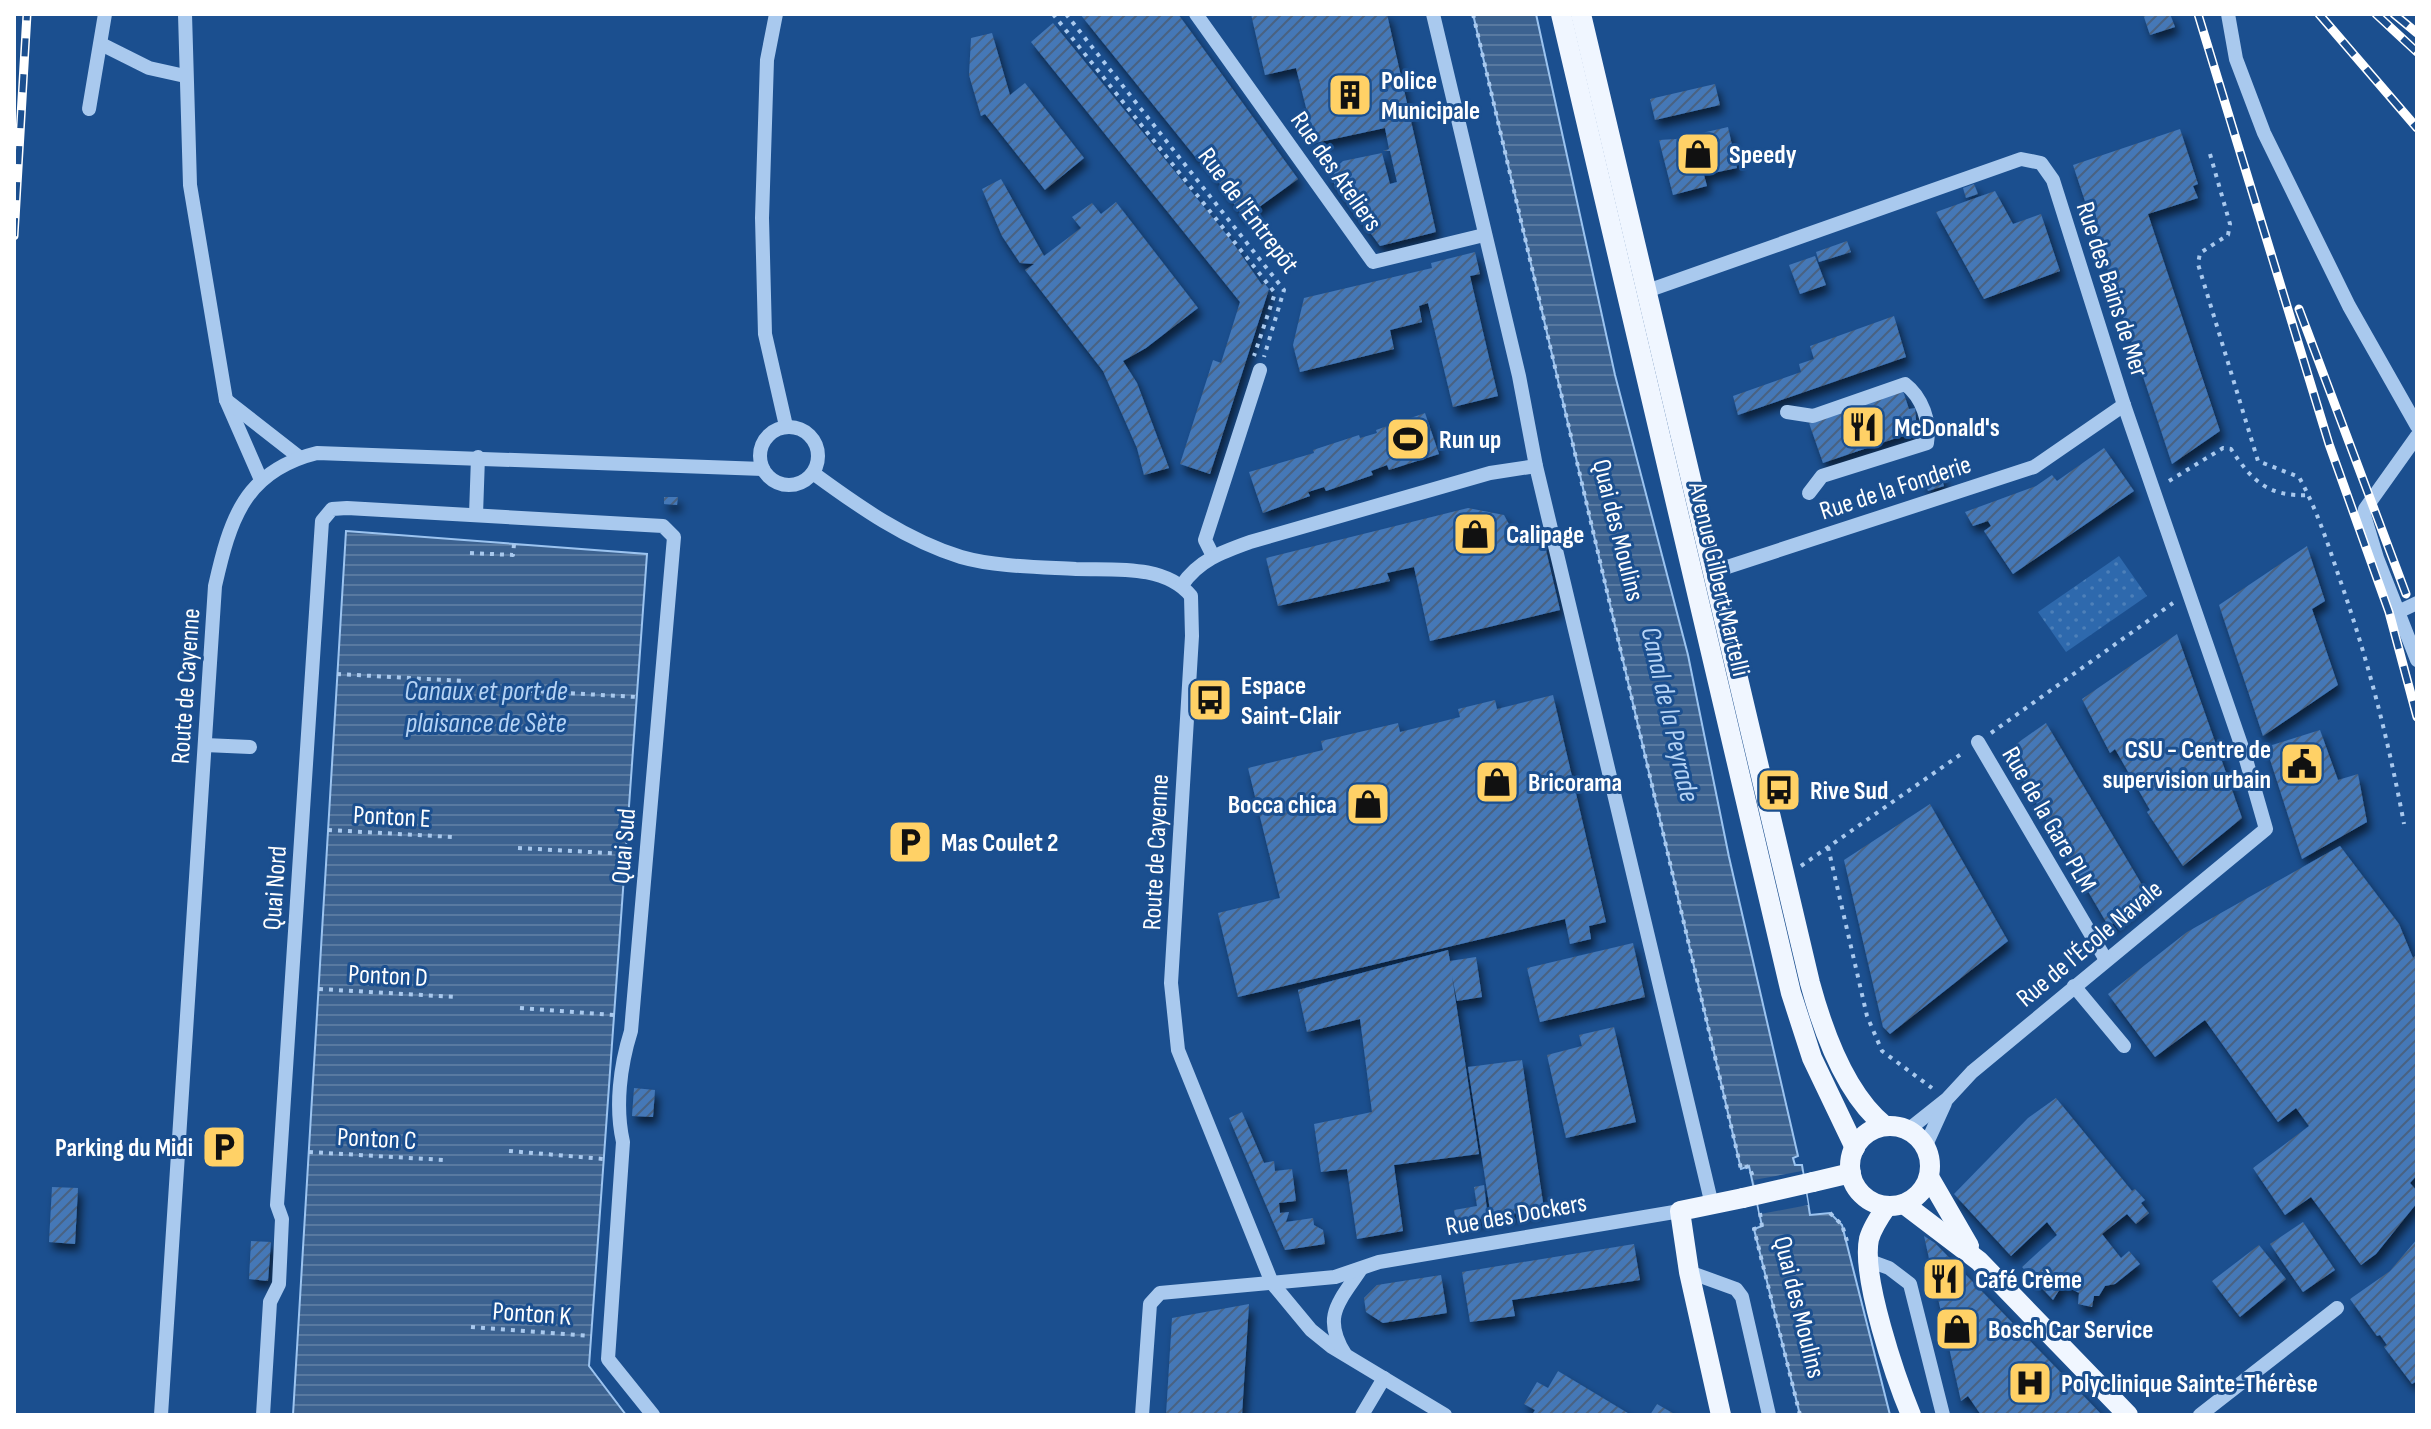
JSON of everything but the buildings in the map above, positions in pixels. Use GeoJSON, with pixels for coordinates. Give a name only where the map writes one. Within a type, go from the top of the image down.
{"type":"FeatureCollection","features":[{"type":"Feature","properties":{"kind":"main road","name":"Avenue Gilbert Martelli"},"geometry":{"type":"LineString","coordinates":[[1561,14],[1791,993],[1812,1058],[1855,1148]]}},
{"type":"Feature","properties":{"kind":"main road","name":"Avenue Gilbert Martelli"},"geometry":{"type":"LineString","coordinates":[[1581,14],[1787,896],[1818,1011],[1862,1102],[1885,1126]]}},
{"type":"Feature","properties":{"kind":"main road"},"geometry":{"type":"LineString","coordinates":[[1911,1415],[1872,1285],[1869,1240],[1895,1205],[1924,1188],[1930,1166],[1925,1147],[1908,1130],[1885,1126],[1862,1137],[1855,1148],[1851,1173],[1860,1192],[1895,1205],[1979,1261],[2128,1415]]}},
{"type":"Feature","properties":{"kind":"main road"},"geometry":{"type":"LineString","coordinates":[[1721,1415],[1689,1272],[1680,1211],[1750,1201],[1851,1173]]}},
{"type":"Feature","properties":{"kind":"main road"},"geometry":{"type":"LineString","coordinates":[[1929,1177],[1979,1261]]}},
{"type":"Feature","properties":{"kind":"street"},"geometry":{"type":"LineString","coordinates":[[89,109],[103,45],[105,14]]}},
{"type":"Feature","properties":{"kind":"street"},"geometry":{"type":"LineString","coordinates":[[185,14],[190,185],[226,400],[261,480]]}},
{"type":"Feature","properties":{"kind":"street"},"geometry":{"type":"LineString","coordinates":[[776,14],[767,60],[762,218],[765,334],[786,426]]}},
{"type":"Feature","properties":{"kind":"street","name":"Rue des Ateliers"},"geometry":{"type":"LineString","coordinates":[[1196,14],[1373,262],[1484,235]]}},
{"type":"Feature","properties":{"kind":"street"},"geometry":{"type":"LineString","coordinates":[[1433,14],[1519,376],[1536,466],[1712,1205]]}},
{"type":"Feature","properties":{"kind":"street"},"geometry":{"type":"LineString","coordinates":[[2228,14],[2236,59],[2264,133],[2349,306],[2417,426]]}},
{"type":"Feature","properties":{"kind":"street"},"geometry":{"type":"LineString","coordinates":[[103,45],[149,68],[185,76]]}},
{"type":"Feature","properties":{"kind":"street","name":"Rue des Bains de Mer"},"geometry":{"type":"LineString","coordinates":[[1647,291],[2021,159],[2041,163],[2053,180],[2124,405],[2245,756],[2266,829]]}},
{"type":"Feature","properties":{"kind":"street"},"geometry":{"type":"LineString","coordinates":[[1213,556],[1205,540],[1255,369]]}},
{"type":"Feature","properties":{"kind":"street"},"geometry":{"type":"LineString","coordinates":[[1787,412],[1813,416],[1905,384],[1917,393],[1929,431],[1927,443],[1822,476],[1809,493]]}},
{"type":"Feature","properties":{"kind":"street"},"geometry":{"type":"LineString","coordinates":[[226,400],[299,457]]}},
{"type":"Feature","properties":{"kind":"street","name":"Rue de la Fonderie"},"geometry":{"type":"LineString","coordinates":[[1712,572],[2034,467],[2124,405]]}},
{"type":"Feature","properties":{"kind":"street"},"geometry":{"type":"LineString","coordinates":[[763,469],[760,458],[767,437],[786,426],[797,427],[814,441],[818,463],[813,473],[855,503],[919,541],[962,557],[1046,568],[1135,571],[1165,577],[1182,585],[1193,569],[1213,556],[1490,473],[1536,466]]}},
{"type":"Feature","properties":{"kind":"street"},"geometry":{"type":"LineString","coordinates":[[2417,436],[2365,509],[2377,558],[2417,660]]}},
{"type":"Feature","properties":{"kind":"street","name":"Route de Cayenne"},"geometry":{"type":"LineString","coordinates":[[161,1415],[215,586],[232,520],[261,480],[279,466],[317,453],[763,469],[780,484],[792,485],[813,473]]}},
{"type":"Feature","properties":{"kind":"street"},"geometry":{"type":"LineString","coordinates":[[476,515],[478,457]]}},
{"type":"Feature","properties":{"kind":"street","name":"Quai Nord"},"geometry":{"type":"LineString","coordinates":[[263,1415],[270,1302],[279,1284],[282,1219],[277,1205],[322,521],[332,509],[347,508],[476,515]]}},
{"type":"Feature","properties":{"kind":"street","name":"Quai Sud"},"geometry":{"type":"LineString","coordinates":[[476,515],[663,526],[674,537],[631,1031],[623,1058],[619,1124],[623,1142],[608,1359],[653,1415]]}},
{"type":"Feature","properties":{"kind":"street","name":"Route de Cayenne"},"geometry":{"type":"LineString","coordinates":[[1182,585],[1193,601],[1172,1016],[1178,1050],[1198,1106],[1272,1283],[1311,1330],[1346,1356],[1445,1415]]}},
{"type":"Feature","properties":{"kind":"street"},"geometry":{"type":"LineString","coordinates":[[2398,612],[2417,603]]}},
{"type":"Feature","properties":{"kind":"street","name":"Rue de la Gare PLM"},"geometry":{"type":"LineString","coordinates":[[1978,742],[2106,960]]}},
{"type":"Feature","properties":{"kind":"street"},"geometry":{"type":"LineString","coordinates":[[205,745],[250,747]]}},
{"type":"Feature","properties":{"kind":"street","name":"Rue de l'École Navale"},"geometry":{"type":"LineString","coordinates":[[1908,1130],[2074,986],[2266,829]]}},
{"type":"Feature","properties":{"kind":"street"},"geometry":{"type":"LineString","coordinates":[[2074,986],[2124,1046]]}},
{"type":"Feature","properties":{"kind":"street","name":"Rue de l'École Navale"},"geometry":{"type":"LineString","coordinates":[[1925,1147],[1947,1099]]}},
{"type":"Feature","properties":{"kind":"street","name":"Rue des Dockers"},"geometry":{"type":"LineString","coordinates":[[1142,1415],[1150,1304],[1160,1293],[1335,1277],[1379,1262],[1680,1211]]}},
{"type":"Feature","properties":{"kind":"street"},"geometry":{"type":"LineString","coordinates":[[1870,1261],[1889,1268],[1910,1284],[1943,1415]]}},
{"type":"Feature","properties":{"kind":"street"},"geometry":{"type":"LineString","coordinates":[[1346,1356],[1333,1330],[1333,1317],[1361,1269]]}},
{"type":"Feature","properties":{"kind":"street","name":"Quai des Moulins"},"geometry":{"type":"LineString","coordinates":[[1689,1272],[1736,1289],[1742,1297],[1769,1415]]}},
{"type":"Feature","properties":{"kind":"street"},"geometry":{"type":"LineString","coordinates":[[2200,1415],[2337,1308]]}},
{"type":"Feature","properties":{"kind":"street"},"geometry":{"type":"LineString","coordinates":[[1362,1414],[1384,1378]]}},
{"type":"Feature","properties":{"kind":"path"},"geometry":{"type":"LineString","coordinates":[[1053,14],[1275,293],[1255,369]]}},
{"type":"Feature","properties":{"kind":"path","name":"Rue de l'Entrepôt"},"geometry":{"type":"LineString","coordinates":[[1066,14],[1284,290],[1255,369]]}},
{"type":"Feature","properties":{"kind":"path","name":"Quai des Moulins"},"geometry":{"type":"LineString","coordinates":[[1473,14],[1741,1169],[1749,1166],[1754,1180]]}},
{"type":"Feature","properties":{"kind":"path"},"geometry":{"type":"LineString","coordinates":[[2210,154],[2230,224],[2228,235],[2200,253],[2198,264],[2258,461],[2299,477],[2309,495],[2361,642],[2388,738],[2404,824]]}},
{"type":"Feature","properties":{"kind":"path"},"geometry":{"type":"LineString","coordinates":[[2154,490],[2223,448],[2231,449],[2256,483],[2296,495],[2309,495]]}},
{"type":"Feature","properties":{"kind":"path"},"geometry":{"type":"LineString","coordinates":[[470,553],[513,555],[514,544]]}},
{"type":"Feature","properties":{"kind":"path"},"geometry":{"type":"LineString","coordinates":[[337,674],[464,681]]}},
{"type":"Feature","properties":{"kind":"path"},"geometry":{"type":"LineString","coordinates":[[531,691],[637,697]]}},
{"type":"Feature","properties":{"kind":"path","name":"Ponton E"},"geometry":{"type":"LineString","coordinates":[[328,830],[453,837]]}},
{"type":"Feature","properties":{"kind":"path"},"geometry":{"type":"LineString","coordinates":[[1828,847],[1867,1016],[1882,1051],[1947,1099]]}},
{"type":"Feature","properties":{"kind":"path"},"geometry":{"type":"LineString","coordinates":[[518,848],[626,854]]}},
{"type":"Feature","properties":{"kind":"path","name":"Ponton D"},"geometry":{"type":"LineString","coordinates":[[319,989],[456,997]]}},
{"type":"Feature","properties":{"kind":"path"},"geometry":{"type":"LineString","coordinates":[[520,1008],[614,1015]]}},
{"type":"Feature","properties":{"kind":"path"},"geometry":{"type":"LineString","coordinates":[[509,1151],[604,1159]]}},
{"type":"Feature","properties":{"kind":"path","name":"Ponton C"},"geometry":{"type":"LineString","coordinates":[[309,1152],[444,1160]]}},
{"type":"Feature","properties":{"kind":"path","name":"Quai des Moulins"},"geometry":{"type":"LineString","coordinates":[[1750,1201],[1762,1227],[1754,1229],[1800,1415]]}},
{"type":"Feature","properties":{"kind":"path","name":"Ponton K"},"geometry":{"type":"LineString","coordinates":[[471,1327],[591,1336]]}},
{"type":"Feature","properties":{"kind":"shaded area"},"geometry":{"type":"Polygon","coordinates":[[[2119,556],[2147,596],[2066,652],[2038,612],[2119,556]]]}},
{"type":"Feature","properties":{"kind":"water","name":"Canal de la Peyrade"},"geometry":{"type":"Polygon","coordinates":[[[1473,14],[1536,14],[1615,375],[1688,655],[1729,857],[1798,1156],[1793,1158],[1795,1165],[1802,1165],[1810,1215],[1830,1213],[1842,1225],[1890,1415],[1800,1415],[1754,1229],[1762,1226],[1749,1166],[1741,1169],[1473,14]]]}},
{"type":"Feature","properties":{"kind":"water","name":"Canaux et port de plaisance de Sète"},"geometry":{"type":"Polygon","coordinates":[[[346,531],[647,554],[589,1366],[626,1415],[293,1415],[346,531]]]}},
{"type":"Feature","properties":{"kind":"pier"},"geometry":{"type":"Polygon","coordinates":[[[1802,1171],[1808,1205],[1760,1214],[1754,1180],[1802,1171]]]}},
{"type":"Feature","properties":{"kind":"railway"},"geometry":{"type":"LineString","coordinates":[[14,236],[27,14]]}},
{"type":"Feature","properties":{"kind":"railway"},"geometry":{"type":"LineString","coordinates":[[2198,14],[2329,444],[2389,612],[2417,717]]}},
{"type":"Feature","properties":{"kind":"railway"},"geometry":{"type":"LineString","coordinates":[[2319,14],[2417,128]]}},
{"type":"Feature","properties":{"kind":"railway"},"geometry":{"type":"LineString","coordinates":[[2376,14],[2417,52]]}},
{"type":"Feature","properties":{"kind":"railway"},"geometry":{"type":"LineString","coordinates":[[2394,14],[2417,33]]}},
{"type":"Feature","properties":{"kind":"railway"},"geometry":{"type":"LineString","coordinates":[[2299,309],[2406,594]]}},
{"type":"Feature","properties":{"kind":"place","name":"Police Municipale"},"geometry":{"type":"Point","coordinates":[1350,95]}},
{"type":"Feature","properties":{"kind":"place","name":"Speedy"},"geometry":{"type":"Point","coordinates":[1698,154]}},
{"type":"Feature","properties":{"kind":"place","name":"McDonald's"},"geometry":{"type":"Point","coordinates":[1863,427]}},
{"type":"Feature","properties":{"kind":"place","name":"Run up"},"geometry":{"type":"Point","coordinates":[1408,439]}},
{"type":"Feature","properties":{"kind":"place","name":"Calipage"},"geometry":{"type":"Point","coordinates":[1475,534]}},
{"type":"Feature","properties":{"kind":"place","name":"Espace Saint-Clair"},"geometry":{"type":"Point","coordinates":[1210,700]}},
{"type":"Feature","properties":{"kind":"place","name":"CSU - Centre de supervision urbain"},"geometry":{"type":"Point","coordinates":[2302,764]}},
{"type":"Feature","properties":{"kind":"place","name":"Bricorama"},"geometry":{"type":"Point","coordinates":[1497,782]}},
{"type":"Feature","properties":{"kind":"place","name":"Rive Sud"},"geometry":{"type":"Point","coordinates":[1779,790]}},
{"type":"Feature","properties":{"kind":"place","name":"Bocca chica"},"geometry":{"type":"Point","coordinates":[1368,804]}},
{"type":"Feature","properties":{"kind":"place","name":"Mas Coulet 2"},"geometry":{"type":"Point","coordinates":[910,842]}},
{"type":"Feature","properties":{"kind":"place","name":"Parking du Midi"},"geometry":{"type":"Point","coordinates":[224,1147]}},
{"type":"Feature","properties":{"kind":"place","name":"Café Crème"},"geometry":{"type":"Point","coordinates":[1944,1279]}},
{"type":"Feature","properties":{"kind":"place","name":"Bosch Car Service"},"geometry":{"type":"Point","coordinates":[1957,1329]}},
{"type":"Feature","properties":{"kind":"place","name":"Polyclinique Sainte-Thérèse"},"geometry":{"type":"Point","coordinates":[2030,1383]}}]}
